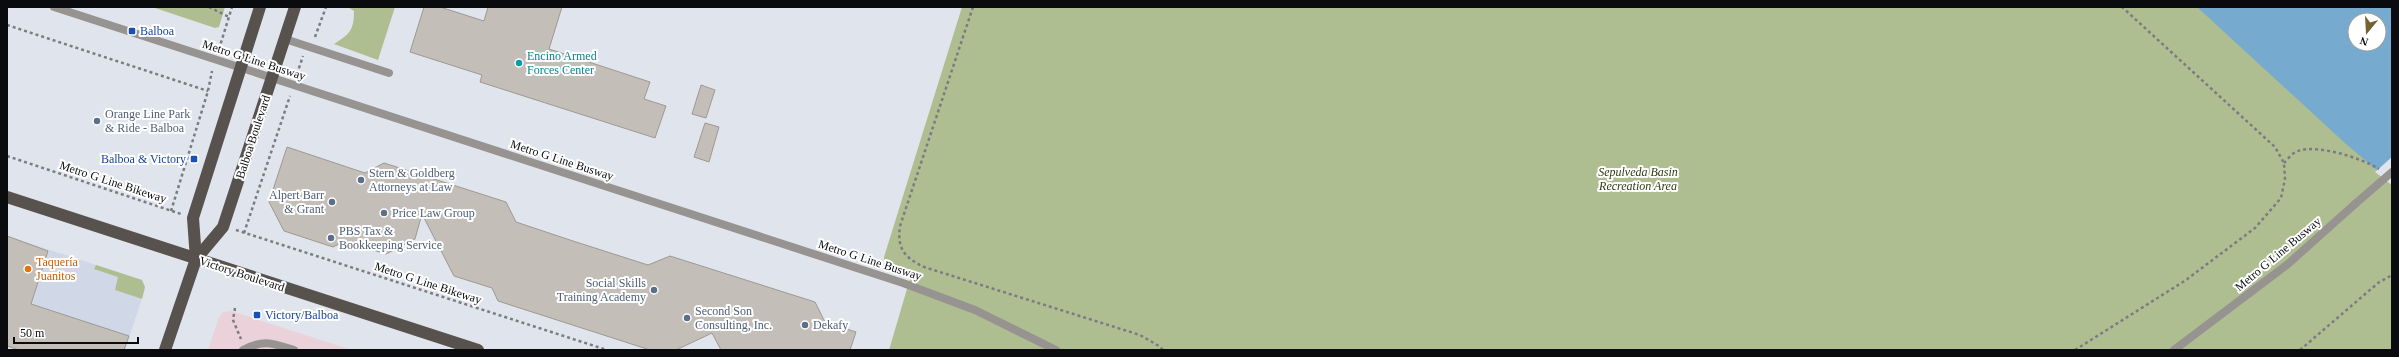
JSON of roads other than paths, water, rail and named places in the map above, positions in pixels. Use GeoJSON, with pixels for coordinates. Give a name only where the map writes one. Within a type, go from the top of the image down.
{"type":"FeatureCollection","features":[{"type":"Feature","properties":{"kind":"main road","name":"Balboa Boulevard"},"geometry":{"type":"LineString","coordinates":[[196,259],[193,218],[260,7]]}},
{"type":"Feature","properties":{"kind":"main road","name":"Balboa Boulevard"},"geometry":{"type":"LineString","coordinates":[[165,350],[196,259],[223,227],[295,7]]}},
{"type":"Feature","properties":{"kind":"main road","name":"Victory Boulevard"},"geometry":{"type":"LineString","coordinates":[[7,197],[478,350]]}},
{"type":"Feature","properties":{"kind":"lane","name":"Metro G Line Busway"},"geometry":{"type":"LineString","coordinates":[[54,7],[903,283],[975,310],[1056,350]]}},
{"type":"Feature","properties":{"kind":"lane"},"geometry":{"type":"LineString","coordinates":[[285,39],[389,73]]}},
{"type":"Feature","properties":{"kind":"lane","name":"Metro G Line Busway"},"geometry":{"type":"LineString","coordinates":[[2174,350],[2288,264],[2389,173]]}},
{"type":"Feature","properties":{"kind":"lane"},"geometry":{"type":"LineString","coordinates":[[244,349],[256,343],[270,342],[294,350]]}},
{"type":"Feature","properties":{"kind":"water"},"geometry":{"type":"Polygon","coordinates":[[[2197,7],[2392,7],[2392,183],[2346,144],[2197,7]]]}},
{"type":"Feature","properties":{"kind":"place","name":"Balboa"},"geometry":{"type":"Point","coordinates":[132,31]}},
{"type":"Feature","properties":{"kind":"place","name":"Encino Armed Forces Center"},"geometry":{"type":"Point","coordinates":[519,63]}},
{"type":"Feature","properties":{"kind":"place","name":"Orange Line Park & Ride - Balboa"},"geometry":{"type":"Point","coordinates":[97,121]}},
{"type":"Feature","properties":{"kind":"place","name":"Balboa & Victory"},"geometry":{"type":"Point","coordinates":[194,159]}},
{"type":"Feature","properties":{"kind":"place","name":"Stern & Goldberg Attorneys at Law"},"geometry":{"type":"Point","coordinates":[361,180]}},
{"type":"Feature","properties":{"kind":"place","name":"Alpert Barr & Grant"},"geometry":{"type":"Point","coordinates":[332,202]}},
{"type":"Feature","properties":{"kind":"place","name":"Price Law Group"},"geometry":{"type":"Point","coordinates":[384,213]}},
{"type":"Feature","properties":{"kind":"place","name":"PBS Tax & Bookkeeping Service"},"geometry":{"type":"Point","coordinates":[331,238]}},
{"type":"Feature","properties":{"kind":"place","name":"Taquería Juanitos"},"geometry":{"type":"Point","coordinates":[28,269]}},
{"type":"Feature","properties":{"kind":"place","name":"Social Skills Training Academy"},"geometry":{"type":"Point","coordinates":[654,290]}},
{"type":"Feature","properties":{"kind":"place","name":"Victory/Balboa"},"geometry":{"type":"Point","coordinates":[257,315]}},
{"type":"Feature","properties":{"kind":"place","name":"Second Son Consulting, Inc."},"geometry":{"type":"Point","coordinates":[687,318]}},
{"type":"Feature","properties":{"kind":"place","name":"Dekafy"},"geometry":{"type":"Point","coordinates":[805,325]}},
{"type":"Feature","properties":{"kind":"park label","name":"Sepulveda Basin Recreation Area"},"geometry":{"type":"Point","coordinates":[1638,179]}}]}
